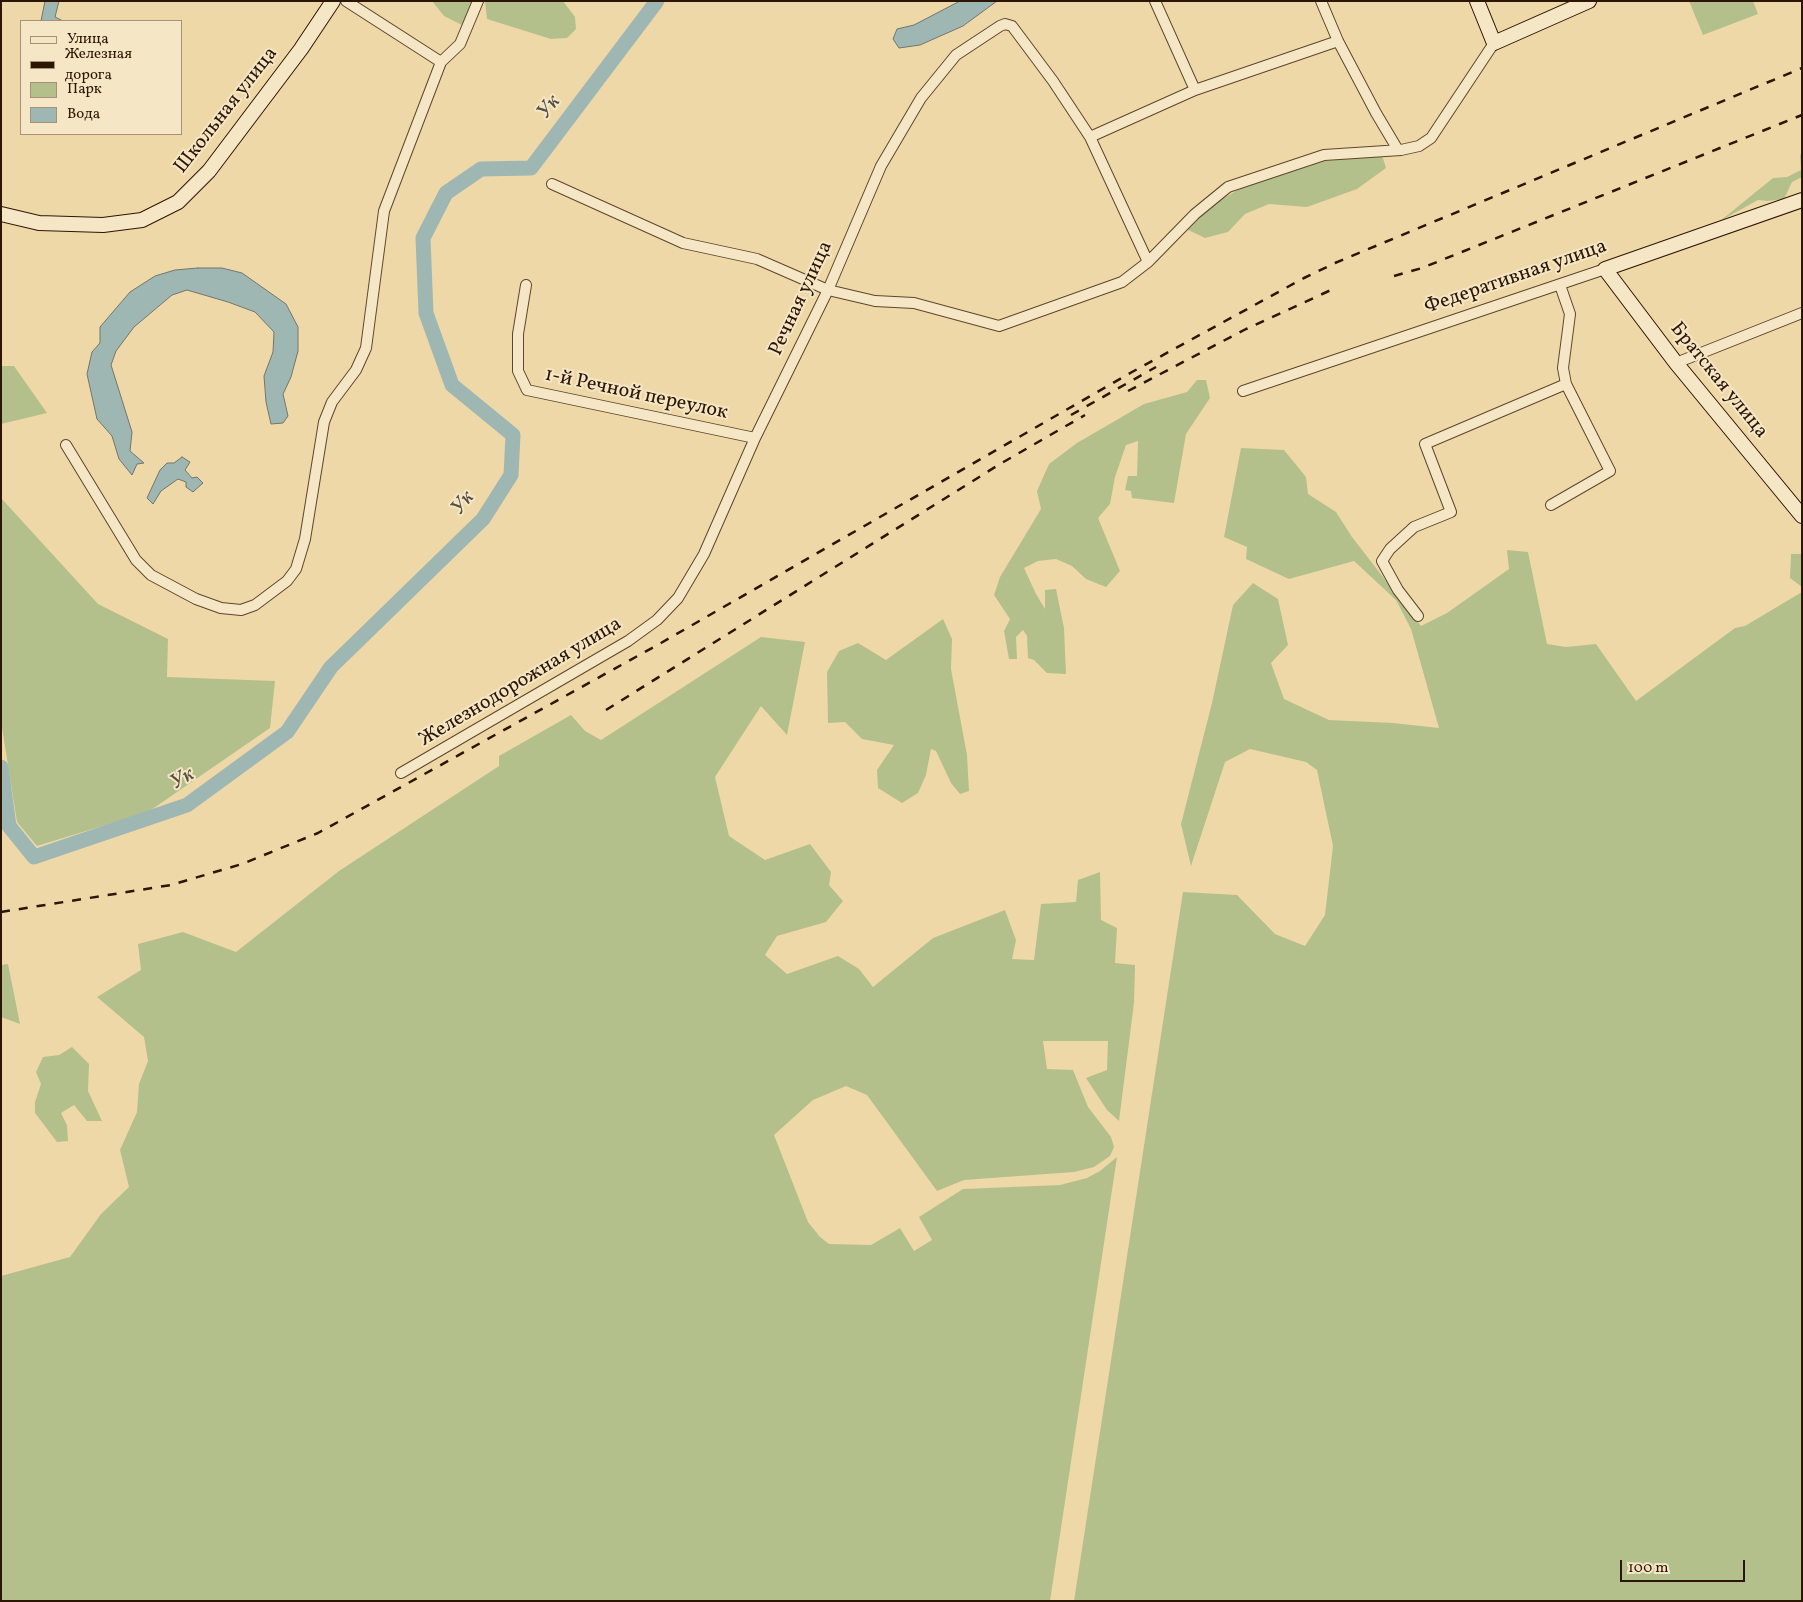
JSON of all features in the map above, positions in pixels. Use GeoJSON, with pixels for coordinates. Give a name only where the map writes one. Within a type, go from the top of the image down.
{"type":"FeatureCollection","features":[{"type":"Feature","properties":{"kind":"street","name":"Школьная улица"},"geometry":{"type":"LineString","coordinates":[[1,214],[40,223],[103,225],[142,220],[178,202],[209,171],[301,49],[333,1]]}},
{"type":"Feature","properties":{"kind":"street"},"geometry":{"type":"LineString","coordinates":[[346,1],[441,62]]}},
{"type":"Feature","properties":{"kind":"street"},"geometry":{"type":"LineString","coordinates":[[66,445],[136,560],[151,575],[205,602],[221,608],[241,610],[255,605],[287,581],[296,569],[305,539],[324,422],[332,402],[356,370],[366,348],[384,211],[441,62],[460,44],[478,1]]}},
{"type":"Feature","properties":{"kind":"street"},"geometry":{"type":"LineString","coordinates":[[1155,1],[1194,90]]}},
{"type":"Feature","properties":{"kind":"street"},"geometry":{"type":"LineString","coordinates":[[1321,1],[1338,41],[1398,150]]}},
{"type":"Feature","properties":{"kind":"street"},"geometry":{"type":"LineString","coordinates":[[1477,1],[1494,43]]}},
{"type":"Feature","properties":{"kind":"street"},"geometry":{"type":"LineString","coordinates":[[552,184],[683,243],[757,259],[828,290],[875,301],[914,303],[999,326],[1122,282],[1148,262],[1195,214],[1228,187],[1324,155],[1398,150],[1419,146],[1430,138],[1494,43],[1589,1]]}},
{"type":"Feature","properties":{"kind":"street","name":"Речная улица"},"geometry":{"type":"LineString","coordinates":[[657,620],[678,598],[704,554],[755,438],[828,290],[881,166],[922,98],[956,55],[1000,26],[1005,24],[1012,26],[1053,81],[1090,137]]}},
{"type":"Feature","properties":{"kind":"street"},"geometry":{"type":"LineString","coordinates":[[1148,262],[1090,137],[1194,90],[1338,41]]}},
{"type":"Feature","properties":{"kind":"street","name":"Федеративная улица"},"geometry":{"type":"LineString","coordinates":[[1243,391],[1560,285],[1802,200]]}},
{"type":"Feature","properties":{"kind":"street","name":"Братская улица"},"geometry":{"type":"LineString","coordinates":[[1605,269],[1676,363],[1802,516]]}},
{"type":"Feature","properties":{"kind":"street","name":"1-й Речной переулок"},"geometry":{"type":"LineString","coordinates":[[526,285],[518,334],[518,371],[527,390],[755,438]]}},
{"type":"Feature","properties":{"kind":"street"},"geometry":{"type":"LineString","coordinates":[[1551,505],[1610,471],[1566,384],[1563,368],[1570,314],[1560,285]]}},
{"type":"Feature","properties":{"kind":"street"},"geometry":{"type":"LineString","coordinates":[[1676,363],[1802,313]]}},
{"type":"Feature","properties":{"kind":"street"},"geometry":{"type":"LineString","coordinates":[[1418,616],[1398,590],[1382,561],[1390,549],[1414,527],[1452,512],[1425,444],[1566,384]]}},
{"type":"Feature","properties":{"kind":"street","name":"Железнодорожная улица"},"geometry":{"type":"LineString","coordinates":[[401,773],[628,641],[657,620]]}},
{"type":"Feature","properties":{"kind":"green space"},"geometry":{"type":"Polygon","coordinates":[[[432,1],[472,1],[462,25],[444,16],[432,1]]]}},
{"type":"Feature","properties":{"kind":"green space"},"geometry":{"type":"Polygon","coordinates":[[[485,1],[563,1],[575,17],[576,29],[567,38],[551,39],[487,19],[485,1]]]}},
{"type":"Feature","properties":{"kind":"green space"},"geometry":{"type":"Polygon","coordinates":[[[1689,1],[1753,1],[1758,14],[1703,35],[1689,1]]]}},
{"type":"Feature","properties":{"kind":"green space"},"geometry":{"type":"Polygon","coordinates":[[[1802,153],[1802,177],[1792,182],[1784,199],[1758,200],[1720,221],[1773,178],[1787,177],[1801,170],[1800,155],[1802,153]]]}},
{"type":"Feature","properties":{"kind":"green space"},"geometry":{"type":"Polygon","coordinates":[[[1382,155],[1386,168],[1357,189],[1307,207],[1269,204],[1245,214],[1228,232],[1205,238],[1186,229],[1211,206],[1241,188],[1324,161],[1382,155]]]}},
{"type":"Feature","properties":{"kind":"green space"},"geometry":{"type":"Polygon","coordinates":[[[1,366],[14,366],[47,413],[1,424],[1,366]]]}},
{"type":"Feature","properties":{"kind":"green space"},"geometry":{"type":"Polygon","coordinates":[[[1197,380],[1206,380],[1210,398],[1186,434],[1174,503],[1132,498],[1131,491],[1125,490],[1128,476],[1137,476],[1138,441],[1126,445],[1115,477],[1110,504],[1098,518],[1120,571],[1106,587],[1086,579],[1072,566],[1056,559],[1038,561],[1024,568],[1045,609],[1045,590],[1056,589],[1064,628],[1066,674],[1047,673],[1034,660],[1028,658],[1027,636],[1023,630],[1016,637],[1017,659],[1009,659],[1004,631],[1010,619],[994,595],[1000,577],[1041,509],[1037,491],[1049,464],[1077,443],[1144,404],[1187,392],[1197,380]]]}},
{"type":"Feature","properties":{"kind":"green space"},"geometry":{"type":"Polygon","coordinates":[[[1241,448],[1284,450],[1306,477],[1308,494],[1336,512],[1352,537],[1421,626],[1447,613],[1509,569],[1507,550],[1528,552],[1547,644],[1566,647],[1596,644],[1636,701],[1735,628],[1745,626],[1802,592],[1802,1601],[1074,1601],[1183,892],[1237,895],[1275,934],[1305,946],[1325,915],[1333,846],[1317,770],[1306,762],[1250,749],[1225,762],[1191,866],[1181,824],[1212,703],[1233,605],[1253,583],[1278,599],[1288,645],[1271,663],[1284,699],[1329,720],[1393,723],[1439,728],[1411,629],[1396,600],[1354,561],[1289,579],[1246,559],[1247,547],[1224,537],[1241,448]]]}},
{"type":"Feature","properties":{"kind":"green space"},"geometry":{"type":"Polygon","coordinates":[[[1,498],[98,604],[168,639],[167,677],[275,681],[270,728],[148,812],[37,846],[17,822],[1,721],[1,498]]]}},
{"type":"Feature","properties":{"kind":"green space"},"geometry":{"type":"Polygon","coordinates":[[[1791,554],[1802,554],[1802,587],[1790,578],[1791,554]]]}},
{"type":"Feature","properties":{"kind":"green space"},"geometry":{"type":"Polygon","coordinates":[[[943,619],[952,639],[951,669],[967,755],[969,791],[960,794],[951,783],[936,751],[931,749],[926,775],[918,793],[902,803],[878,788],[877,770],[894,745],[862,739],[845,722],[828,723],[827,672],[839,651],[858,643],[886,660],[943,619]]]}},
{"type":"Feature","properties":{"kind":"green space"},"geometry":{"type":"Polygon","coordinates":[[[761,637],[805,642],[787,735],[761,706],[715,777],[729,836],[765,860],[810,844],[831,872],[829,885],[843,901],[826,922],[777,936],[765,955],[787,974],[838,956],[859,969],[873,987],[933,938],[1005,910],[1016,940],[1012,959],[1034,960],[1041,904],[1076,902],[1078,880],[1100,872],[1101,920],[1117,928],[1115,963],[1135,965],[1134,1003],[1119,1121],[1107,1110],[1086,1078],[1107,1070],[1108,1041],[1043,1041],[1047,1069],[1073,1070],[1088,1107],[1111,1137],[1114,1147],[1110,1156],[1094,1167],[1074,1172],[964,1180],[937,1191],[867,1095],[846,1086],[813,1100],[774,1135],[808,1222],[820,1237],[829,1244],[871,1245],[900,1228],[914,1251],[932,1240],[919,1217],[963,1189],[1060,1185],[1087,1178],[1100,1171],[1117,1157],[1050,1601],[1,1601],[1,1276],[70,1257],[101,1214],[129,1187],[120,1150],[137,1112],[139,1084],[148,1061],[144,1037],[97,997],[141,970],[138,944],[183,932],[236,952],[339,871],[499,766],[499,756],[571,715],[585,731],[601,740],[761,637]]]}},
{"type":"Feature","properties":{"kind":"green space"},"geometry":{"type":"Polygon","coordinates":[[[8,964],[20,1024],[1,1017],[1,965],[8,964]]]}},
{"type":"Feature","properties":{"kind":"green space"},"geometry":{"type":"Polygon","coordinates":[[[72,1047],[89,1064],[88,1091],[102,1121],[87,1121],[74,1105],[61,1113],[67,1125],[68,1141],[57,1142],[35,1113],[35,1102],[41,1084],[36,1072],[43,1057],[59,1055],[72,1047]]]}},
{"type":"Feature","properties":{"kind":"water"},"geometry":{"type":"Polygon","coordinates":[[[45,1],[59,1],[55,17],[61,20],[41,20],[45,1]]]}},
{"type":"Feature","properties":{"kind":"water"},"geometry":{"type":"Polygon","coordinates":[[[960,1],[997,1],[963,26],[920,45],[899,48],[893,39],[897,29],[914,25],[960,1]]]}},
{"type":"Feature","properties":{"kind":"water"},"geometry":{"type":"Polygon","coordinates":[[[222,268],[242,273],[286,304],[298,327],[298,351],[291,377],[283,394],[288,416],[283,423],[271,424],[266,402],[264,376],[273,352],[274,332],[255,312],[187,290],[172,295],[134,327],[116,351],[111,365],[132,432],[130,451],[144,463],[137,464],[132,475],[119,459],[112,436],[97,419],[87,374],[92,352],[100,343],[100,327],[130,292],[155,276],[175,270],[222,268]]]}},
{"type":"Feature","properties":{"kind":"water"},"geometry":{"type":"Polygon","coordinates":[[[182,457],[190,462],[185,470],[192,478],[197,477],[203,483],[193,492],[186,487],[186,482],[178,479],[161,491],[153,504],[147,498],[160,470],[167,463],[174,463],[182,457]]]}},
{"type":"Feature","properties":{"kind":"waterway","name":"Ук"},"geometry":{"type":"LineString","coordinates":[[1,767],[9,826],[34,857],[187,805],[287,732],[331,667],[483,519],[511,475],[513,435],[452,385],[426,313],[423,238],[446,193],[481,169],[531,168],[657,1]]}},
{"type":"Feature","properties":{"kind":"railway"},"geometry":{"type":"LineString","coordinates":[[1,912],[171,885],[242,864],[318,833],[661,643],[1132,372],[1304,278],[1335,263],[1802,68]]}},
{"type":"Feature","properties":{"kind":"railway"},"geometry":{"type":"LineString","coordinates":[[1394,276],[1422,268],[1802,115]]}},
{"type":"Feature","properties":{"kind":"railway"},"geometry":{"type":"LineString","coordinates":[[1128,391],[1246,329],[1331,290]]}},
{"type":"Feature","properties":{"kind":"railway"},"geometry":{"type":"LineString","coordinates":[[1071,415],[1156,367]]}},
{"type":"Feature","properties":{"kind":"railway"},"geometry":{"type":"LineString","coordinates":[[606,710],[1000,464],[1085,415]]}}]}
